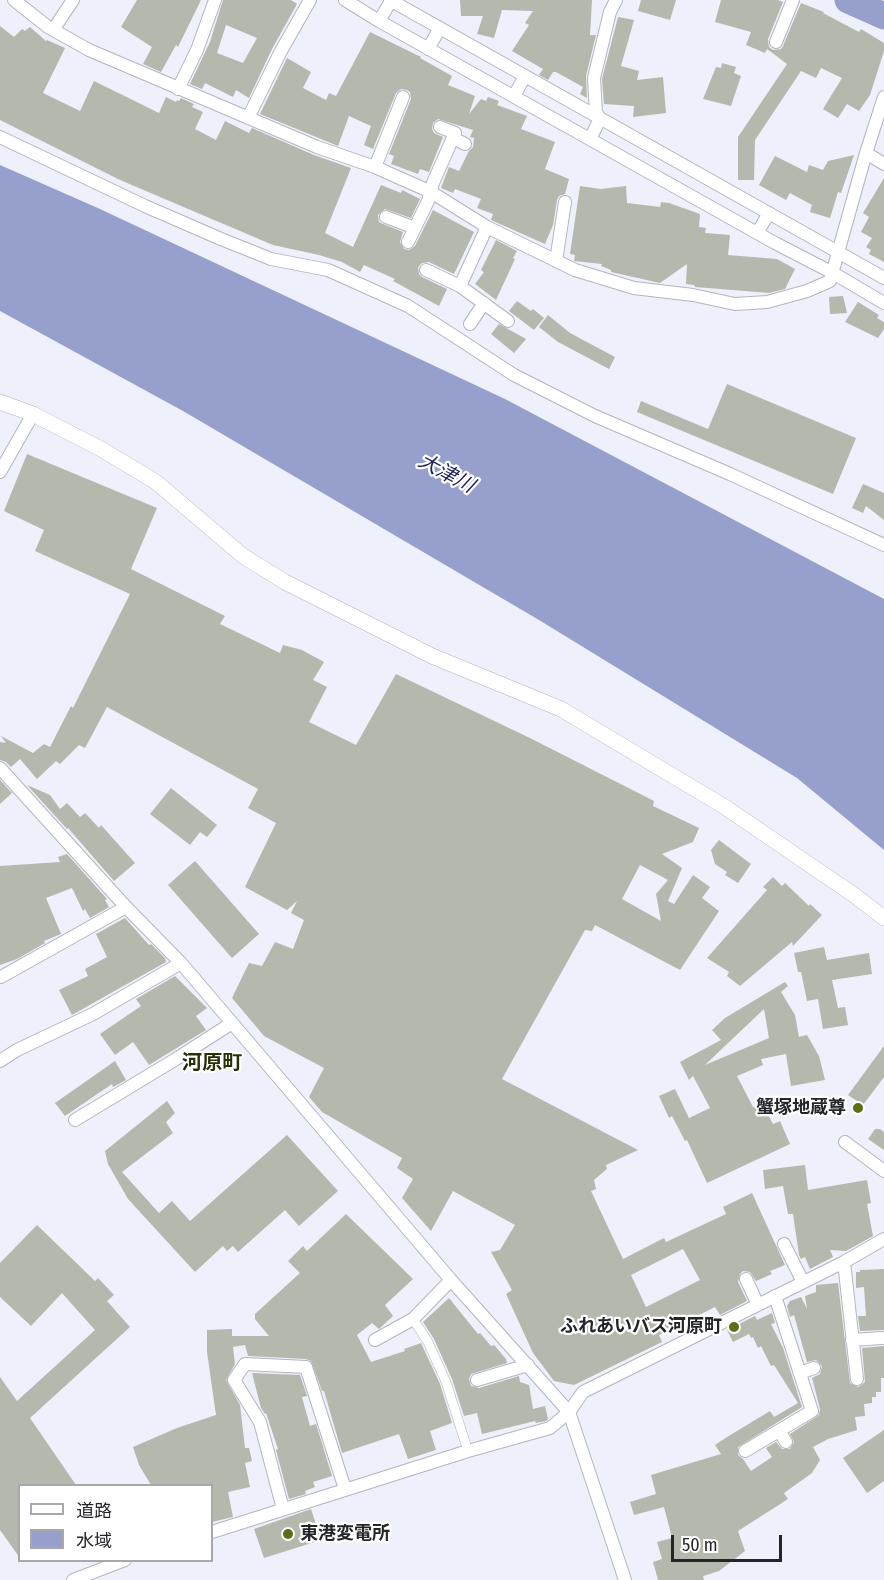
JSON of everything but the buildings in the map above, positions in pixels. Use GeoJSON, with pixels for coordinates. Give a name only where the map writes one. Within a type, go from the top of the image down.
{"type":"FeatureCollection","features":[{"type":"Feature","properties":{"kind":"street"},"geometry":{"type":"LineString","coordinates":[[14,0],[53,30],[89,50],[316,147],[375,167],[431,192],[487,227],[575,270],[634,288],[693,295],[735,304],[767,302],[807,291],[830,281],[884,97]]}},
{"type":"Feature","properties":{"kind":"street"},"geometry":{"type":"LineString","coordinates":[[53,30],[73,0]]}},
{"type":"Feature","properties":{"kind":"street"},"geometry":{"type":"LineString","coordinates":[[178,89],[197,50],[215,0]]}},
{"type":"Feature","properties":{"kind":"street"},"geometry":{"type":"LineString","coordinates":[[248,118],[281,51],[310,0]]}},
{"type":"Feature","properties":{"kind":"street"},"geometry":{"type":"LineString","coordinates":[[345,0],[428,49],[884,303]]}},
{"type":"Feature","properties":{"kind":"street"},"geometry":{"type":"LineString","coordinates":[[379,21],[390,0],[884,278]]}},
{"type":"Feature","properties":{"kind":"street"},"geometry":{"type":"LineString","coordinates":[[600,119],[596,111],[594,78],[610,12],[616,0]]}},
{"type":"Feature","properties":{"kind":"street"},"geometry":{"type":"LineString","coordinates":[[776,42],[793,0]]}},
{"type":"Feature","properties":{"kind":"street"},"geometry":{"type":"LineString","coordinates":[[428,49],[440,28]]}},
{"type":"Feature","properties":{"kind":"street"},"geometry":{"type":"LineString","coordinates":[[514,96],[525,76]]}},
{"type":"Feature","properties":{"kind":"street"},"geometry":{"type":"LineString","coordinates":[[375,167],[403,98]]}},
{"type":"Feature","properties":{"kind":"street"},"geometry":{"type":"LineString","coordinates":[[590,139],[600,119]]}},
{"type":"Feature","properties":{"kind":"street"},"geometry":{"type":"LineString","coordinates":[[408,242],[455,133],[440,128]]}},
{"type":"Feature","properties":{"kind":"street"},"geometry":{"type":"LineString","coordinates":[[0,137],[145,206],[221,239],[271,259],[328,270],[408,306],[514,375],[596,416],[730,474],[884,545]]}},
{"type":"Feature","properties":{"kind":"street"},"geometry":{"type":"LineString","coordinates":[[453,138],[465,144]]}},
{"type":"Feature","properties":{"kind":"street"},"geometry":{"type":"LineString","coordinates":[[866,153],[884,164]]}},
{"type":"Feature","properties":{"kind":"street"},"geometry":{"type":"LineString","coordinates":[[556,261],[566,202]]}},
{"type":"Feature","properties":{"kind":"street"},"geometry":{"type":"LineString","coordinates":[[757,233],[769,213]]}},
{"type":"Feature","properties":{"kind":"street"},"geometry":{"type":"LineString","coordinates":[[386,217],[415,228]]}},
{"type":"Feature","properties":{"kind":"street"},"geometry":{"type":"LineString","coordinates":[[460,286],[487,227]]}},
{"type":"Feature","properties":{"kind":"street"},"geometry":{"type":"LineString","coordinates":[[426,270],[460,286],[508,321]]}},
{"type":"Feature","properties":{"kind":"street"},"geometry":{"type":"LineString","coordinates":[[470,324],[484,303]]}},
{"type":"Feature","properties":{"kind":"street"},"geometry":{"type":"LineString","coordinates":[[0,402],[33,414],[101,449],[156,482],[243,556],[285,582],[432,656],[561,710],[725,807],[884,918]]}},
{"type":"Feature","properties":{"kind":"street"},"geometry":{"type":"LineString","coordinates":[[0,472],[33,414]]}},
{"type":"Feature","properties":{"kind":"street"},"geometry":{"type":"LineString","coordinates":[[0,768],[126,907],[181,963],[451,1280],[568,1412],[625,1580]]}},
{"type":"Feature","properties":{"kind":"street"},"geometry":{"type":"LineString","coordinates":[[1,977],[126,907]]}},
{"type":"Feature","properties":{"kind":"street"},"geometry":{"type":"LineString","coordinates":[[0,1061],[17,1050],[93,1014],[181,963]]}},
{"type":"Feature","properties":{"kind":"street"},"geometry":{"type":"LineString","coordinates":[[75,1120],[232,1023]]}},
{"type":"Feature","properties":{"kind":"street"},"geometry":{"type":"LineString","coordinates":[[845,1142],[884,1171]]}},
{"type":"Feature","properties":{"kind":"street"},"geometry":{"type":"LineString","coordinates":[[213,1532],[468,1451],[550,1428],[568,1412],[583,1392],[844,1262],[884,1239]]}},
{"type":"Feature","properties":{"kind":"street"},"geometry":{"type":"LineString","coordinates":[[784,1244],[803,1282]]}},
{"type":"Feature","properties":{"kind":"street"},"geometry":{"type":"LineString","coordinates":[[844,1262],[857,1379]]}},
{"type":"Feature","properties":{"kind":"street"},"geometry":{"type":"LineString","coordinates":[[746,1279],[758,1305]]}},
{"type":"Feature","properties":{"kind":"street"},"geometry":{"type":"LineString","coordinates":[[375,1340],[413,1319],[451,1280]]}},
{"type":"Feature","properties":{"kind":"street"},"geometry":{"type":"LineString","coordinates":[[745,1451],[783,1436],[812,1411],[775,1296]]}},
{"type":"Feature","properties":{"kind":"street"},"geometry":{"type":"LineString","coordinates":[[413,1319],[428,1342],[446,1382],[468,1451]]}},
{"type":"Feature","properties":{"kind":"street"},"geometry":{"type":"LineString","coordinates":[[852,1340],[882,1338]]}},
{"type":"Feature","properties":{"kind":"street"},"geometry":{"type":"LineString","coordinates":[[283,1509],[260,1422],[234,1380],[245,1364],[306,1367],[345,1489]]}},
{"type":"Feature","properties":{"kind":"street"},"geometry":{"type":"LineString","coordinates":[[477,1380],[528,1365]]}},
{"type":"Feature","properties":{"kind":"street"},"geometry":{"type":"LineString","coordinates":[[800,1373],[814,1368]]}},
{"type":"Feature","properties":{"kind":"street"},"geometry":{"type":"LineString","coordinates":[[73,1580],[120,1562]]}},
{"type":"Feature","properties":{"kind":"water","name":"大津川"},"geometry":{"type":"Polygon","coordinates":[[[0,165],[100,209],[505,399],[884,599],[884,850],[797,778],[539,620],[183,411],[0,311],[0,165]]]}},
{"type":"Feature","properties":{"kind":"waterway"},"geometry":{"type":"LineString","coordinates":[[848,0],[884,16]]}},
{"type":"Feature","properties":{"kind":"place","name":"蟹塚地蔵尊"},"geometry":{"type":"Point","coordinates":[858,1108]}},
{"type":"Feature","properties":{"kind":"place","name":"ふれあいバス河原町"},"geometry":{"type":"Point","coordinates":[734,1327]}},
{"type":"Feature","properties":{"kind":"place","name":"東港変電所"},"geometry":{"type":"Point","coordinates":[288,1534]}},
{"type":"Feature","properties":{"kind":"district","name":"河原町"},"geometry":{"type":"Point","coordinates":[212,1063]}}]}
